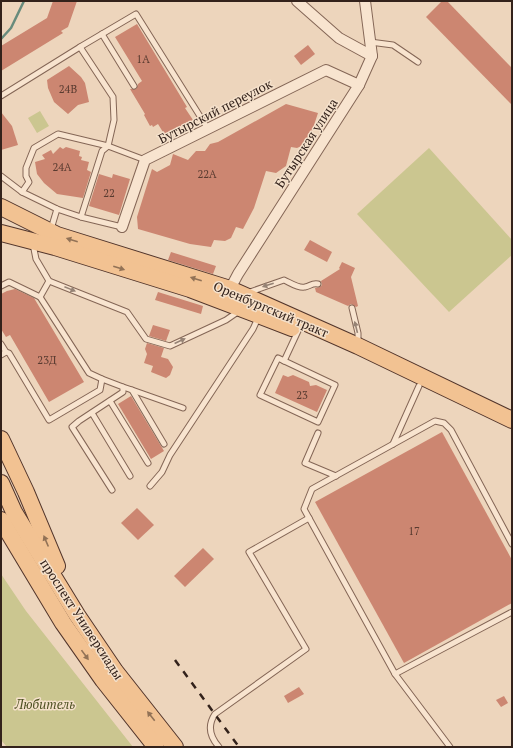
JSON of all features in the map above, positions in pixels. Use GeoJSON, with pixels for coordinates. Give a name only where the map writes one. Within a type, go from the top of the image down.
{"type":"FeatureCollection","features":[{"type":"Feature","properties":{"kind":"main road","name":"Оренбургский тракт"},"geometry":{"type":"LineString","coordinates":[[1,207],[50,233],[238,298],[358,346],[512,420]]}},
{"type":"Feature","properties":{"kind":"main road","name":"Оренбургский тракт"},"geometry":{"type":"LineString","coordinates":[[1,233],[33,241],[190,289],[238,298],[260,316],[298,331],[512,429]]}},
{"type":"Feature","properties":{"kind":"main road"},"geometry":{"type":"LineString","coordinates":[[1,439],[26,492],[77,616]]}},
{"type":"Feature","properties":{"kind":"main road","name":"проспект Универсиады"},"geometry":{"type":"LineString","coordinates":[[1,483],[14,512],[77,616],[115,671],[175,747]]}},
{"type":"Feature","properties":{"kind":"main road","name":"проспект Универсиады"},"geometry":{"type":"LineString","coordinates":[[1,520],[63,623],[103,680],[156,747]]}},
{"type":"Feature","properties":{"kind":"main road"},"geometry":{"type":"LineString","coordinates":[[1,541],[20,573],[63,623]]}},
{"type":"Feature","properties":{"kind":"street"},"geometry":{"type":"LineString","coordinates":[[297,1],[339,38],[372,56]]}},
{"type":"Feature","properties":{"kind":"street"},"geometry":{"type":"LineString","coordinates":[[365,1],[372,56]]}},
{"type":"Feature","properties":{"kind":"street","name":"Бутырская улица"},"geometry":{"type":"LineString","coordinates":[[238,298],[238,274],[359,85],[372,56]]}},
{"type":"Feature","properties":{"kind":"street","name":"Бутырский переулок"},"geometry":{"type":"LineString","coordinates":[[145,160],[326,70],[359,85]]}},
{"type":"Feature","properties":{"kind":"street"},"geometry":{"type":"LineString","coordinates":[[122,227],[145,160]]}},
{"type":"Feature","properties":{"kind":"lane"},"geometry":{"type":"LineString","coordinates":[[1,96],[136,14],[208,129]]}},
{"type":"Feature","properties":{"kind":"lane"},"geometry":{"type":"LineString","coordinates":[[102,34],[134,86]]}},
{"type":"Feature","properties":{"kind":"lane"},"geometry":{"type":"LineString","coordinates":[[370,42],[392,45],[418,62]]}},
{"type":"Feature","properties":{"kind":"lane"},"geometry":{"type":"LineString","coordinates":[[80,47],[113,97],[114,120],[108,146],[102,151],[81,217]]}},
{"type":"Feature","properties":{"kind":"lane"},"geometry":{"type":"LineString","coordinates":[[22,192],[28,182],[26,168],[34,148],[58,134],[108,146],[145,160]]}},
{"type":"Feature","properties":{"kind":"lane"},"geometry":{"type":"LineString","coordinates":[[1,176],[22,192],[57,209],[81,217],[122,227]]}},
{"type":"Feature","properties":{"kind":"lane"},"geometry":{"type":"LineString","coordinates":[[50,233],[57,209]]}},
{"type":"Feature","properties":{"kind":"lane"},"geometry":{"type":"LineString","coordinates":[[33,241],[36,259],[49,281],[126,312],[146,339],[170,346],[226,320],[238,298],[284,280],[302,287],[318,284]]}},
{"type":"Feature","properties":{"kind":"lane"},"geometry":{"type":"LineString","coordinates":[[40,297],[49,281]]}},
{"type":"Feature","properties":{"kind":"lane"},"geometry":{"type":"LineString","coordinates":[[1,286],[9,282],[40,297],[89,373],[183,408]]}},
{"type":"Feature","properties":{"kind":"lane"},"geometry":{"type":"LineString","coordinates":[[352,308],[358,333],[358,346]]}},
{"type":"Feature","properties":{"kind":"lane"},"geometry":{"type":"LineString","coordinates":[[150,486],[162,472],[170,455],[260,316]]}},
{"type":"Feature","properties":{"kind":"lane"},"geometry":{"type":"LineString","coordinates":[[284,361],[298,331]]}},
{"type":"Feature","properties":{"kind":"lane"},"geometry":{"type":"LineString","coordinates":[[1,344],[6,352],[9,353],[49,420],[100,390],[102,379]]}},
{"type":"Feature","properties":{"kind":"lane"},"geometry":{"type":"LineString","coordinates":[[1,355],[6,352]]}},
{"type":"Feature","properties":{"kind":"lane"},"geometry":{"type":"LineString","coordinates":[[278,358],[284,361],[335,385],[318,422],[260,395],[278,358]]}},
{"type":"Feature","properties":{"kind":"lane"},"geometry":{"type":"LineString","coordinates":[[112,490],[72,427],[123,392],[123,386]]}},
{"type":"Feature","properties":{"kind":"lane"},"geometry":{"type":"LineString","coordinates":[[393,444],[419,386]]}},
{"type":"Feature","properties":{"kind":"lane"},"geometry":{"type":"LineString","coordinates":[[132,390],[164,444]]}},
{"type":"Feature","properties":{"kind":"lane"},"geometry":{"type":"LineString","coordinates":[[110,401],[148,463]]}},
{"type":"Feature","properties":{"kind":"lane"},"geometry":{"type":"LineString","coordinates":[[92,413],[130,476]]}},
{"type":"Feature","properties":{"kind":"lane"},"geometry":{"type":"LineString","coordinates":[[450,747],[395,674],[304,508],[312,490],[435,421],[444,423],[451,430],[512,544]]}},
{"type":"Feature","properties":{"kind":"lane"},"geometry":{"type":"LineString","coordinates":[[318,433],[305,463],[336,476]]}},
{"type":"Feature","properties":{"kind":"lane"},"geometry":{"type":"LineString","coordinates":[[218,747],[212,739],[210,733],[215,714],[306,649],[249,552],[309,518]]}},
{"type":"Feature","properties":{"kind":"lane"},"geometry":{"type":"LineString","coordinates":[[395,674],[512,612]]}},
{"type":"Feature","properties":{"kind":"green space"},"geometry":{"type":"Polygon","coordinates":[[[40,111],[49,126],[37,133],[28,118],[40,111]]]}},
{"type":"Feature","properties":{"kind":"green space"},"geometry":{"type":"Polygon","coordinates":[[[429,148],[512,240],[512,255],[449,312],[357,214],[429,148]]]}},
{"type":"Feature","properties":{"kind":"green space","name":"Любитель"},"geometry":{"type":"Polygon","coordinates":[[[1,574],[26,611],[133,747],[7,747],[1,740],[1,574]]]}},
{"type":"Feature","properties":{"kind":"building"},"geometry":{"type":"Polygon","coordinates":[[[53,1],[77,1],[68,27],[61,31],[63,33],[1,71],[1,46],[47,18],[53,1]]]}},
{"type":"Feature","properties":{"kind":"building"},"geometry":{"type":"Polygon","coordinates":[[[442,1],[447,1],[512,68],[512,105],[426,17],[442,1]]]}},
{"type":"Feature","properties":{"kind":"building"},"geometry":{"type":"Polygon","coordinates":[[[137,24],[187,107],[185,108],[193,120],[166,137],[158,124],[153,127],[152,125],[150,126],[144,115],[145,114],[130,89],[136,89],[138,84],[142,81],[115,37],[137,24]]]}},
{"type":"Feature","properties":{"kind":"building"},"geometry":{"type":"Polygon","coordinates":[[[308,45],[315,54],[301,65],[294,56],[308,45]]]}},
{"type":"Feature","properties":{"kind":"building"},"geometry":{"type":"Polygon","coordinates":[[[69,66],[85,83],[89,102],[78,105],[68,114],[54,102],[48,88],[47,80],[69,66]]]}},
{"type":"Feature","properties":{"kind":"building"},"geometry":{"type":"Polygon","coordinates":[[[286,104],[318,113],[308,143],[297,148],[291,147],[286,166],[276,173],[266,171],[254,208],[243,229],[236,227],[231,238],[225,241],[214,240],[211,247],[190,244],[138,229],[137,217],[152,169],[157,172],[170,165],[173,154],[188,160],[196,151],[205,151],[210,144],[218,142],[286,104]]]}},
{"type":"Feature","properties":{"kind":"building"},"geometry":{"type":"Polygon","coordinates":[[[1,112],[12,126],[18,145],[1,150],[1,112]]]}},
{"type":"Feature","properties":{"kind":"building"},"geometry":{"type":"Polygon","coordinates":[[[60,147],[63,149],[66,147],[80,151],[79,156],[82,157],[81,160],[89,162],[87,170],[91,172],[83,198],[57,194],[44,183],[37,174],[35,162],[45,159],[42,155],[51,150],[53,154],[60,147]]]}},
{"type":"Feature","properties":{"kind":"building"},"geometry":{"type":"Polygon","coordinates":[[[99,174],[112,178],[113,174],[130,179],[119,215],[89,206],[99,174]]]}},
{"type":"Feature","properties":{"kind":"building"},"geometry":{"type":"Polygon","coordinates":[[[310,240],[332,252],[327,262],[304,250],[310,240]]]}},
{"type":"Feature","properties":{"kind":"building"},"geometry":{"type":"Polygon","coordinates":[[[171,252],[216,266],[213,274],[168,260],[171,252]]]}},
{"type":"Feature","properties":{"kind":"building"},"geometry":{"type":"Polygon","coordinates":[[[342,262],[355,268],[351,277],[358,306],[356,307],[351,304],[348,306],[316,292],[315,288],[322,285],[321,281],[340,269],[339,268],[342,262]]]}},
{"type":"Feature","properties":{"kind":"building"},"geometry":{"type":"Polygon","coordinates":[[[15,289],[34,298],[84,382],[49,402],[10,335],[6,337],[1,329],[1,294],[15,289]]]}},
{"type":"Feature","properties":{"kind":"building"},"geometry":{"type":"Polygon","coordinates":[[[158,292],[203,306],[201,314],[155,300],[158,292]]]}},
{"type":"Feature","properties":{"kind":"building"},"geometry":{"type":"Polygon","coordinates":[[[153,325],[170,330],[166,341],[149,336],[153,325]]]}},
{"type":"Feature","properties":{"kind":"building"},"geometry":{"type":"Polygon","coordinates":[[[147,343],[164,348],[161,357],[168,359],[173,367],[170,375],[166,378],[151,372],[153,366],[144,363],[147,354],[145,349],[147,343]]]}},
{"type":"Feature","properties":{"kind":"building"},"geometry":{"type":"Polygon","coordinates":[[[283,375],[288,377],[293,375],[309,382],[310,386],[316,385],[327,390],[317,412],[275,393],[283,375]]]}},
{"type":"Feature","properties":{"kind":"building"},"geometry":{"type":"Polygon","coordinates":[[[131,396],[164,451],[151,459],[118,404],[131,396]]]}},
{"type":"Feature","properties":{"kind":"building"},"geometry":{"type":"Polygon","coordinates":[[[442,432],[512,560],[512,603],[404,663],[315,502],[442,432]]]}},
{"type":"Feature","properties":{"kind":"building"},"geometry":{"type":"Polygon","coordinates":[[[137,508],[154,525],[138,540],[121,523],[137,508]]]}},
{"type":"Feature","properties":{"kind":"building"},"geometry":{"type":"Polygon","coordinates":[[[203,548],[214,559],[185,587],[174,576],[203,548]]]}},
{"type":"Feature","properties":{"kind":"building"},"geometry":{"type":"Polygon","coordinates":[[[299,687],[304,694],[288,703],[284,696],[299,687]]]}},
{"type":"Feature","properties":{"kind":"building"},"geometry":{"type":"Polygon","coordinates":[[[504,696],[508,703],[501,707],[496,700],[504,696]]]}},
{"type":"Feature","properties":{"kind":"waterway"},"geometry":{"type":"LineString","coordinates":[[1,39],[11,28],[24,1]]}},
{"type":"Feature","properties":{"kind":"railway"},"geometry":{"type":"LineString","coordinates":[[175,660],[239,747]]}}]}
